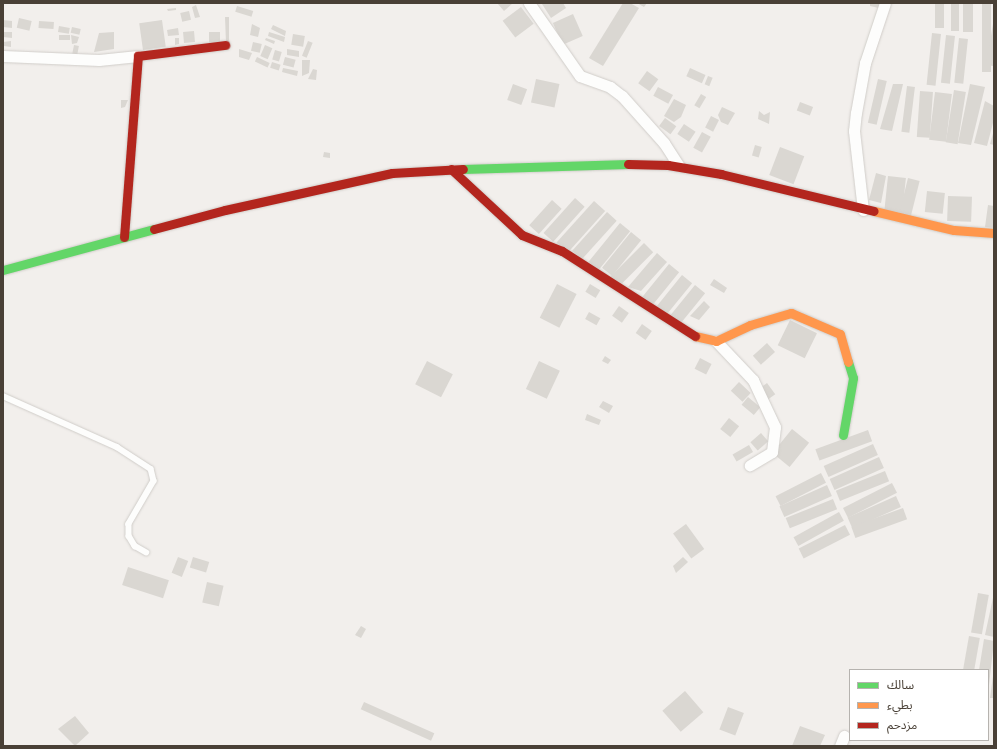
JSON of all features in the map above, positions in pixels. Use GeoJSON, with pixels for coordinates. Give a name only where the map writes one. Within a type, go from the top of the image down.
{"type":"FeatureCollection","features":[{"type":"Feature","properties":{"kind":"street"},"geometry":{"type":"LineString","coordinates":[[529,3],[580,76],[610,87],[622,96],[664,143],[679,166]]}},
{"type":"Feature","properties":{"kind":"street"},"geometry":{"type":"LineString","coordinates":[[863,210],[854,131],[865,63],[885,3]]}},
{"type":"Feature","properties":{"kind":"street"},"geometry":{"type":"LineString","coordinates":[[3,56],[99,60],[225,45]]}},
{"type":"Feature","properties":{"kind":"street"},"geometry":{"type":"LineString","coordinates":[[124,237],[138,56]]}},
{"type":"Feature","properties":{"kind":"street"},"geometry":{"type":"LineString","coordinates":[[3,270],[225,210],[392,173],[451,169],[589,164],[679,166],[954,230],[994,233]]}},
{"type":"Feature","properties":{"kind":"street"},"geometry":{"type":"LineString","coordinates":[[451,169],[522,235],[562,251],[664,318],[697,337],[716,341],[753,380],[776,427],[772,452],[750,465]]}},
{"type":"Feature","properties":{"kind":"street"},"geometry":{"type":"LineString","coordinates":[[716,341],[750,325],[791,313],[840,334],[853,378],[843,435]]}},
{"type":"Feature","properties":{"kind":"lane"},"geometry":{"type":"LineString","coordinates":[[3,396],[117,448],[151,469],[154,481],[129,524],[129,536],[135,546],[146,552]]}},
{"type":"Feature","properties":{"kind":"building"},"geometry":{"type":"Polygon","coordinates":[[[497,3],[513,3],[504,11],[497,3]]]}},
{"type":"Feature","properties":{"kind":"building"},"geometry":{"type":"Polygon","coordinates":[[[563,3],[566,8],[551,18],[542,4],[563,3]]]}},
{"type":"Feature","properties":{"kind":"building"},"geometry":{"type":"Polygon","coordinates":[[[623,3],[630,3],[639,8],[603,66],[589,58],[623,3]]]}},
{"type":"Feature","properties":{"kind":"building"},"geometry":{"type":"Polygon","coordinates":[[[637,3],[647,3],[644,7],[637,3]]]}},
{"type":"Feature","properties":{"kind":"building"},"geometry":{"type":"Polygon","coordinates":[[[870,3],[880,3],[879,8],[870,6],[870,3]]]}},
{"type":"Feature","properties":{"kind":"building"},"geometry":{"type":"Polygon","coordinates":[[[935,3],[944,3],[944,28],[935,28],[935,3]]]}},
{"type":"Feature","properties":{"kind":"building"},"geometry":{"type":"Polygon","coordinates":[[[951,3],[959,3],[959,31],[951,31],[951,3]]]}},
{"type":"Feature","properties":{"kind":"building"},"geometry":{"type":"Polygon","coordinates":[[[963,3],[973,3],[973,32],[963,32],[963,3]]]}},
{"type":"Feature","properties":{"kind":"building"},"geometry":{"type":"Polygon","coordinates":[[[982,3],[991,3],[991,72],[982,72],[982,3]]]}},
{"type":"Feature","properties":{"kind":"building"},"geometry":{"type":"Polygon","coordinates":[[[196,5],[200,17],[195,18],[192,7],[196,5]]]}},
{"type":"Feature","properties":{"kind":"building"},"geometry":{"type":"Polygon","coordinates":[[[237,6],[253,11],[252,17],[235,12],[237,6]]]}},
{"type":"Feature","properties":{"kind":"building"},"geometry":{"type":"Polygon","coordinates":[[[521,7],[534,24],[515,38],[503,21],[521,7]]]}},
{"type":"Feature","properties":{"kind":"building"},"geometry":{"type":"Polygon","coordinates":[[[176,8],[176,10],[168,11],[167,9],[176,8]]]}},
{"type":"Feature","properties":{"kind":"building"},"geometry":{"type":"Polygon","coordinates":[[[189,11],[191,20],[182,22],[180,13],[189,11]]]}},
{"type":"Feature","properties":{"kind":"building"},"geometry":{"type":"Polygon","coordinates":[[[573,14],[583,36],[563,45],[553,23],[573,14]]]}},
{"type":"Feature","properties":{"kind":"building"},"geometry":{"type":"Polygon","coordinates":[[[225,17],[229,17],[229,44],[226,43],[225,17]]]}},
{"type":"Feature","properties":{"kind":"building"},"geometry":{"type":"Polygon","coordinates":[[[19,18],[32,21],[29,31],[17,28],[19,18]]]}},
{"type":"Feature","properties":{"kind":"building"},"geometry":{"type":"Polygon","coordinates":[[[3,20],[12,21],[12,28],[3,27],[3,20]]]}},
{"type":"Feature","properties":{"kind":"building"},"geometry":{"type":"Polygon","coordinates":[[[162,20],[166,47],[143,50],[139,23],[162,20]]]}},
{"type":"Feature","properties":{"kind":"building"},"geometry":{"type":"Polygon","coordinates":[[[39,21],[54,22],[53,29],[39,28],[39,21]]]}},
{"type":"Feature","properties":{"kind":"building"},"geometry":{"type":"Polygon","coordinates":[[[252,24],[260,28],[258,37],[250,35],[252,24]]]}},
{"type":"Feature","properties":{"kind":"building"},"geometry":{"type":"Polygon","coordinates":[[[994,24],[993,66],[986,65],[994,24]]]}},
{"type":"Feature","properties":{"kind":"building"},"geometry":{"type":"Polygon","coordinates":[[[273,25],[286,31],[285,36],[271,29],[273,25]]]}},
{"type":"Feature","properties":{"kind":"building"},"geometry":{"type":"Polygon","coordinates":[[[59,26],[70,28],[69,34],[58,32],[59,26]]]}},
{"type":"Feature","properties":{"kind":"building"},"geometry":{"type":"Polygon","coordinates":[[[72,27],[81,29],[79,35],[71,33],[72,27]]]}},
{"type":"Feature","properties":{"kind":"building"},"geometry":{"type":"Polygon","coordinates":[[[178,28],[179,35],[168,36],[167,30],[178,28]]]}},
{"type":"Feature","properties":{"kind":"building"},"geometry":{"type":"Polygon","coordinates":[[[194,31],[195,42],[184,43],[183,32],[194,31]]]}},
{"type":"Feature","properties":{"kind":"building"},"geometry":{"type":"Polygon","coordinates":[[[3,32],[12,32],[12,38],[3,37],[3,32]]]}},
{"type":"Feature","properties":{"kind":"building"},"geometry":{"type":"Polygon","coordinates":[[[114,32],[114,49],[94,52],[99,33],[114,32]]]}},
{"type":"Feature","properties":{"kind":"building"},"geometry":{"type":"Polygon","coordinates":[[[209,32],[220,32],[220,43],[209,43],[209,32]]]}},
{"type":"Feature","properties":{"kind":"building"},"geometry":{"type":"Polygon","coordinates":[[[269,32],[285,37],[284,42],[268,36],[269,32]]]}},
{"type":"Feature","properties":{"kind":"building"},"geometry":{"type":"Polygon","coordinates":[[[932,33],[941,34],[936,86],[927,85],[932,33]]]}},
{"type":"Feature","properties":{"kind":"building"},"geometry":{"type":"Polygon","coordinates":[[[293,34],[305,36],[303,47],[291,45],[293,34]]]}},
{"type":"Feature","properties":{"kind":"building"},"geometry":{"type":"Polygon","coordinates":[[[59,35],[70,35],[70,40],[59,40],[59,35]]]}},
{"type":"Feature","properties":{"kind":"building"},"geometry":{"type":"Polygon","coordinates":[[[71,35],[79,37],[77,43],[72,44],[71,35]]]}},
{"type":"Feature","properties":{"kind":"building"},"geometry":{"type":"Polygon","coordinates":[[[946,35],[955,36],[950,84],[941,83],[946,35]]]}},
{"type":"Feature","properties":{"kind":"building"},"geometry":{"type":"Polygon","coordinates":[[[175,38],[179,38],[179,44],[175,45],[175,38]]]}},
{"type":"Feature","properties":{"kind":"building"},"geometry":{"type":"Polygon","coordinates":[[[266,38],[275,41],[274,44],[265,40],[266,38]]]}},
{"type":"Feature","properties":{"kind":"building"},"geometry":{"type":"Polygon","coordinates":[[[959,38],[968,39],[963,84],[954,83],[959,38]]]}},
{"type":"Feature","properties":{"kind":"building"},"geometry":{"type":"Polygon","coordinates":[[[11,41],[11,47],[4,46],[3,42],[11,41]]]}},
{"type":"Feature","properties":{"kind":"building"},"geometry":{"type":"Polygon","coordinates":[[[308,41],[313,43],[307,58],[302,56],[308,41]]]}},
{"type":"Feature","properties":{"kind":"building"},"geometry":{"type":"Polygon","coordinates":[[[253,42],[262,44],[260,53],[251,51],[253,42]]]}},
{"type":"Feature","properties":{"kind":"building"},"geometry":{"type":"Polygon","coordinates":[[[74,45],[79,46],[77,57],[72,56],[74,45]]]}},
{"type":"Feature","properties":{"kind":"building"},"geometry":{"type":"Polygon","coordinates":[[[265,45],[272,48],[268,59],[260,56],[265,45]]]}},
{"type":"Feature","properties":{"kind":"building"},"geometry":{"type":"Polygon","coordinates":[[[239,49],[252,53],[249,60],[239,57],[239,49]]]}},
{"type":"Feature","properties":{"kind":"building"},"geometry":{"type":"Polygon","coordinates":[[[287,49],[299,51],[299,57],[287,55],[287,49]]]}},
{"type":"Feature","properties":{"kind":"building"},"geometry":{"type":"Polygon","coordinates":[[[275,50],[282,52],[279,62],[272,60],[275,50]]]}},
{"type":"Feature","properties":{"kind":"building"},"geometry":{"type":"Polygon","coordinates":[[[257,57],[270,63],[268,67],[255,62],[257,57]]]}},
{"type":"Feature","properties":{"kind":"building"},"geometry":{"type":"Polygon","coordinates":[[[285,57],[296,60],[294,68],[283,65],[285,57]]]}},
{"type":"Feature","properties":{"kind":"building"},"geometry":{"type":"Polygon","coordinates":[[[302,60],[310,60],[309,73],[302,76],[302,60]]]}},
{"type":"Feature","properties":{"kind":"building"},"geometry":{"type":"Polygon","coordinates":[[[272,62],[281,65],[279,70],[270,68],[272,62]]]}},
{"type":"Feature","properties":{"kind":"building"},"geometry":{"type":"Polygon","coordinates":[[[283,68],[298,71],[297,76],[282,72],[283,68]]]}},
{"type":"Feature","properties":{"kind":"building"},"geometry":{"type":"Polygon","coordinates":[[[690,68],[706,75],[702,83],[686,76],[690,68]]]}},
{"type":"Feature","properties":{"kind":"building"},"geometry":{"type":"Polygon","coordinates":[[[313,69],[317,70],[316,80],[308,79],[313,69]]]}},
{"type":"Feature","properties":{"kind":"building"},"geometry":{"type":"Polygon","coordinates":[[[647,71],[658,79],[650,91],[638,83],[647,71]]]}},
{"type":"Feature","properties":{"kind":"building"},"geometry":{"type":"Polygon","coordinates":[[[708,76],[713,78],[709,86],[705,84],[708,76]]]}},
{"type":"Feature","properties":{"kind":"building"},"geometry":{"type":"Polygon","coordinates":[[[536,79],[559,84],[554,107],[531,102],[536,79]]]}},
{"type":"Feature","properties":{"kind":"building"},"geometry":{"type":"Polygon","coordinates":[[[878,79],[887,81],[877,125],[868,123],[878,79]]]}},
{"type":"Feature","properties":{"kind":"building"},"geometry":{"type":"Polygon","coordinates":[[[513,84],[527,89],[521,105],[507,100],[513,84]]]}},
{"type":"Feature","properties":{"kind":"building"},"geometry":{"type":"Polygon","coordinates":[[[893,84],[903,84],[892,131],[880,129],[893,84]]]}},
{"type":"Feature","properties":{"kind":"building"},"geometry":{"type":"Polygon","coordinates":[[[970,84],[985,87],[971,145],[958,143],[970,84]]]}},
{"type":"Feature","properties":{"kind":"building"},"geometry":{"type":"Polygon","coordinates":[[[907,86],[915,87],[909,133],[901,132],[907,86]]]}},
{"type":"Feature","properties":{"kind":"building"},"geometry":{"type":"Polygon","coordinates":[[[658,87],[673,95],[668,104],[653,96],[658,87]]]}},
{"type":"Feature","properties":{"kind":"building"},"geometry":{"type":"Polygon","coordinates":[[[954,90],[966,92],[958,144],[946,142],[954,90]]]}},
{"type":"Feature","properties":{"kind":"building"},"geometry":{"type":"Polygon","coordinates":[[[920,91],[933,92],[930,138],[917,137],[920,91]]]}},
{"type":"Feature","properties":{"kind":"building"},"geometry":{"type":"Polygon","coordinates":[[[935,92],[952,94],[946,142],[929,140],[935,92]]]}},
{"type":"Feature","properties":{"kind":"building"},"geometry":{"type":"Polygon","coordinates":[[[701,94],[706,97],[699,108],[694,105],[701,94]]]}},
{"type":"Feature","properties":{"kind":"building"},"geometry":{"type":"Polygon","coordinates":[[[674,99],[686,105],[681,117],[674,122],[664,116],[674,99]]]}},
{"type":"Feature","properties":{"kind":"building"},"geometry":{"type":"Polygon","coordinates":[[[121,100],[128,100],[125,107],[121,108],[121,100]]]}},
{"type":"Feature","properties":{"kind":"building"},"geometry":{"type":"Polygon","coordinates":[[[985,101],[994,106],[994,119],[987,146],[974,143],[985,101]]]}},
{"type":"Feature","properties":{"kind":"building"},"geometry":{"type":"Polygon","coordinates":[[[800,102],[813,107],[810,115],[797,110],[800,102]]]}},
{"type":"Feature","properties":{"kind":"building"},"geometry":{"type":"Polygon","coordinates":[[[722,107],[735,113],[728,125],[721,122],[718,115],[722,107]]]}},
{"type":"Feature","properties":{"kind":"building"},"geometry":{"type":"Polygon","coordinates":[[[759,111],[764,115],[770,112],[769,124],[758,119],[759,111]]]}},
{"type":"Feature","properties":{"kind":"building"},"geometry":{"type":"Polygon","coordinates":[[[711,116],[719,120],[713,132],[705,128],[711,116]]]}},
{"type":"Feature","properties":{"kind":"building"},"geometry":{"type":"Polygon","coordinates":[[[665,118],[676,126],[670,134],[659,126],[665,118]]]}},
{"type":"Feature","properties":{"kind":"building"},"geometry":{"type":"Polygon","coordinates":[[[684,124],[696,132],[689,142],[677,134],[684,124]]]}},
{"type":"Feature","properties":{"kind":"building"},"geometry":{"type":"Polygon","coordinates":[[[994,130],[994,145],[990,144],[994,130]]]}},
{"type":"Feature","properties":{"kind":"building"},"geometry":{"type":"Polygon","coordinates":[[[702,132],[711,137],[702,153],[693,148],[702,132]]]}},
{"type":"Feature","properties":{"kind":"building"},"geometry":{"type":"Polygon","coordinates":[[[755,145],[762,147],[759,158],[752,156],[755,145]]]}},
{"type":"Feature","properties":{"kind":"building"},"geometry":{"type":"Polygon","coordinates":[[[780,147],[804,156],[794,184],[769,175],[780,147]]]}},
{"type":"Feature","properties":{"kind":"building"},"geometry":{"type":"Polygon","coordinates":[[[324,152],[330,153],[330,158],[323,157],[324,152]]]}},
{"type":"Feature","properties":{"kind":"building"},"geometry":{"type":"Polygon","coordinates":[[[876,173],[886,176],[881,203],[869,200],[876,173]]]}},
{"type":"Feature","properties":{"kind":"building"},"geometry":{"type":"Polygon","coordinates":[[[888,176],[906,178],[902,213],[884,211],[888,176]]]}},
{"type":"Feature","properties":{"kind":"building"},"geometry":{"type":"Polygon","coordinates":[[[908,178],[920,181],[910,218],[899,215],[908,178]]]}},
{"type":"Feature","properties":{"kind":"building"},"geometry":{"type":"Polygon","coordinates":[[[927,191],[945,193],[943,214],[925,212],[927,191]]]}},
{"type":"Feature","properties":{"kind":"building"},"geometry":{"type":"Polygon","coordinates":[[[948,196],[972,197],[971,222],[947,221],[948,196]]]}},
{"type":"Feature","properties":{"kind":"building"},"geometry":{"type":"Polygon","coordinates":[[[575,198],[585,207],[553,242],[544,233],[575,198]]]}},
{"type":"Feature","properties":{"kind":"building"},"geometry":{"type":"Polygon","coordinates":[[[552,200],[562,209],[539,234],[529,225],[552,200]]]}},
{"type":"Feature","properties":{"kind":"building"},"geometry":{"type":"Polygon","coordinates":[[[594,201],[605,211],[568,253],[557,243],[594,201]]]}},
{"type":"Feature","properties":{"kind":"building"},"geometry":{"type":"Polygon","coordinates":[[[988,205],[994,206],[994,228],[985,227],[988,205]]]}},
{"type":"Feature","properties":{"kind":"building"},"geometry":{"type":"Polygon","coordinates":[[[607,212],[617,221],[582,259],[572,251],[607,212]]]}},
{"type":"Feature","properties":{"kind":"building"},"geometry":{"type":"Polygon","coordinates":[[[620,223],[630,231],[599,270],[589,262],[620,223]]]}},
{"type":"Feature","properties":{"kind":"building"},"geometry":{"type":"Polygon","coordinates":[[[631,232],[641,240],[612,276],[602,268],[631,232]]]}},
{"type":"Feature","properties":{"kind":"building"},"geometry":{"type":"Polygon","coordinates":[[[644,243],[653,252],[620,285],[611,276],[644,243]]]}},
{"type":"Feature","properties":{"kind":"building"},"geometry":{"type":"Polygon","coordinates":[[[657,253],[667,262],[641,291],[628,287],[657,253]]]}},
{"type":"Feature","properties":{"kind":"building"},"geometry":{"type":"Polygon","coordinates":[[[669,264],[679,272],[651,307],[641,299],[669,264]]]}},
{"type":"Feature","properties":{"kind":"building"},"geometry":{"type":"Polygon","coordinates":[[[682,275],[692,283],[665,317],[655,308],[682,275]]]}},
{"type":"Feature","properties":{"kind":"building"},"geometry":{"type":"Polygon","coordinates":[[[714,279],[727,288],[724,293],[710,285],[714,279]]]}},
{"type":"Feature","properties":{"kind":"building"},"geometry":{"type":"Polygon","coordinates":[[[557,284],[577,294],[559,328],[540,318],[557,284]]]}},
{"type":"Feature","properties":{"kind":"building"},"geometry":{"type":"Polygon","coordinates":[[[590,284],[600,290],[596,298],[585,292],[590,284]]]}},
{"type":"Feature","properties":{"kind":"building"},"geometry":{"type":"Polygon","coordinates":[[[695,285],[705,293],[680,324],[670,316],[695,285]]]}},
{"type":"Feature","properties":{"kind":"building"},"geometry":{"type":"Polygon","coordinates":[[[704,301],[710,307],[699,320],[690,316],[704,301]]]}},
{"type":"Feature","properties":{"kind":"building"},"geometry":{"type":"Polygon","coordinates":[[[619,306],[629,313],[622,323],[612,316],[619,306]]]}},
{"type":"Feature","properties":{"kind":"building"},"geometry":{"type":"Polygon","coordinates":[[[589,312],[600,318],[596,325],[585,319],[589,312]]]}},
{"type":"Feature","properties":{"kind":"building"},"geometry":{"type":"Polygon","coordinates":[[[790,320],[817,333],[805,358],[778,345],[790,320]]]}},
{"type":"Feature","properties":{"kind":"building"},"geometry":{"type":"Polygon","coordinates":[[[642,324],[652,331],[646,340],[636,333],[642,324]]]}},
{"type":"Feature","properties":{"kind":"building"},"geometry":{"type":"Polygon","coordinates":[[[767,343],[775,352],[761,365],[753,356],[767,343]]]}},
{"type":"Feature","properties":{"kind":"building"},"geometry":{"type":"Polygon","coordinates":[[[605,356],[611,360],[608,364],[602,361],[605,356]]]}},
{"type":"Feature","properties":{"kind":"building"},"geometry":{"type":"Polygon","coordinates":[[[700,358],[712,364],[706,375],[695,369],[700,358]]]}},
{"type":"Feature","properties":{"kind":"building"},"geometry":{"type":"Polygon","coordinates":[[[427,361],[453,374],[441,397],[415,384],[427,361]]]}},
{"type":"Feature","properties":{"kind":"building"},"geometry":{"type":"Polygon","coordinates":[[[539,361],[560,371],[547,399],[526,389],[539,361]]]}},
{"type":"Feature","properties":{"kind":"building"},"geometry":{"type":"Polygon","coordinates":[[[739,382],[751,393],[743,402],[731,391],[739,382]]]}},
{"type":"Feature","properties":{"kind":"building"},"geometry":{"type":"Polygon","coordinates":[[[767,383],[775,394],[768,400],[760,388],[767,383]]]}},
{"type":"Feature","properties":{"kind":"building"},"geometry":{"type":"Polygon","coordinates":[[[748,397],[760,407],[754,415],[742,405],[748,397]]]}},
{"type":"Feature","properties":{"kind":"building"},"geometry":{"type":"Polygon","coordinates":[[[603,401],[613,406],[609,413],[599,407],[603,401]]]}},
{"type":"Feature","properties":{"kind":"building"},"geometry":{"type":"Polygon","coordinates":[[[587,414],[601,420],[599,425],[585,420],[587,414]]]}},
{"type":"Feature","properties":{"kind":"building"},"geometry":{"type":"Polygon","coordinates":[[[729,418],[739,426],[730,437],[720,429],[729,418]]]}},
{"type":"Feature","properties":{"kind":"building"},"geometry":{"type":"Polygon","coordinates":[[[792,429],[809,443],[790,467],[772,453],[792,429]]]}},
{"type":"Feature","properties":{"kind":"building"},"geometry":{"type":"Polygon","coordinates":[[[868,430],[872,441],[819,460],[815,449],[868,430]]]}},
{"type":"Feature","properties":{"kind":"building"},"geometry":{"type":"Polygon","coordinates":[[[761,433],[768,441],[758,450],[750,442],[761,433]]]}},
{"type":"Feature","properties":{"kind":"building"},"geometry":{"type":"Polygon","coordinates":[[[873,444],[878,455],[829,477],[824,466],[873,444]]]}},
{"type":"Feature","properties":{"kind":"building"},"geometry":{"type":"Polygon","coordinates":[[[749,445],[753,452],[737,461],[733,455],[749,445]]]}},
{"type":"Feature","properties":{"kind":"building"},"geometry":{"type":"Polygon","coordinates":[[[879,457],[884,468],[835,490],[830,479],[879,457]]]}},
{"type":"Feature","properties":{"kind":"building"},"geometry":{"type":"Polygon","coordinates":[[[885,471],[889,481],[840,501],[836,491],[885,471]]]}},
{"type":"Feature","properties":{"kind":"building"},"geometry":{"type":"Polygon","coordinates":[[[821,473],[826,483],[781,506],[776,496],[821,473]]]}},
{"type":"Feature","properties":{"kind":"building"},"geometry":{"type":"Polygon","coordinates":[[[892,483],[897,493],[848,518],[843,508],[892,483]]]}},
{"type":"Feature","properties":{"kind":"building"},"geometry":{"type":"Polygon","coordinates":[[[827,485],[832,496],[784,517],[779,506],[827,485]]]}},
{"type":"Feature","properties":{"kind":"building"},"geometry":{"type":"Polygon","coordinates":[[[896,496],[901,507],[852,529],[848,518],[896,496]]]}},
{"type":"Feature","properties":{"kind":"building"},"geometry":{"type":"Polygon","coordinates":[[[833,499],[837,509],[790,528],[786,518],[833,499]]]}},
{"type":"Feature","properties":{"kind":"building"},"geometry":{"type":"Polygon","coordinates":[[[903,508],[907,519],[855,538],[851,527],[903,508]]]}},
{"type":"Feature","properties":{"kind":"building"},"geometry":{"type":"Polygon","coordinates":[[[839,512],[844,521],[798,546],[794,537],[839,512]]]}},
{"type":"Feature","properties":{"kind":"building"},"geometry":{"type":"Polygon","coordinates":[[[686,524],[704,549],[691,558],[673,533],[686,524]]]}},
{"type":"Feature","properties":{"kind":"building"},"geometry":{"type":"Polygon","coordinates":[[[845,525],[850,535],[804,558],[799,549],[845,525]]]}},
{"type":"Feature","properties":{"kind":"building"},"geometry":{"type":"Polygon","coordinates":[[[178,557],[188,561],[182,577],[172,573],[178,557]]]}},
{"type":"Feature","properties":{"kind":"building"},"geometry":{"type":"Polygon","coordinates":[[[193,557],[209,562],[206,572],[190,568],[193,557]]]}},
{"type":"Feature","properties":{"kind":"building"},"geometry":{"type":"Polygon","coordinates":[[[683,557],[688,562],[676,573],[673,566],[683,557]]]}},
{"type":"Feature","properties":{"kind":"building"},"geometry":{"type":"Polygon","coordinates":[[[128,567],[169,580],[163,598],[122,585],[128,567]]]}},
{"type":"Feature","properties":{"kind":"building"},"geometry":{"type":"Polygon","coordinates":[[[207,582],[224,586],[219,606],[202,602],[207,582]]]}},
{"type":"Feature","properties":{"kind":"building"},"geometry":{"type":"Polygon","coordinates":[[[978,593],[989,595],[982,634],[971,632],[978,593]]]}},
{"type":"Feature","properties":{"kind":"building"},"geometry":{"type":"Polygon","coordinates":[[[994,593],[994,637],[985,635],[994,593]]]}},
{"type":"Feature","properties":{"kind":"building"},"geometry":{"type":"Polygon","coordinates":[[[361,626],[366,629],[361,638],[355,635],[361,626]]]}},
{"type":"Feature","properties":{"kind":"building"},"geometry":{"type":"Polygon","coordinates":[[[969,636],[980,638],[974,669],[963,669],[969,636]]]}},
{"type":"Feature","properties":{"kind":"building"},"geometry":{"type":"Polygon","coordinates":[[[984,639],[994,641],[989,685],[989,669],[979,669],[984,639]]]}},
{"type":"Feature","properties":{"kind":"building"},"geometry":{"type":"Polygon","coordinates":[[[993,676],[994,698],[990,698],[993,676]]]}},
{"type":"Feature","properties":{"kind":"building"},"geometry":{"type":"Polygon","coordinates":[[[685,691],[703,712],[681,732],[662,711],[685,691]]]}},
{"type":"Feature","properties":{"kind":"building"},"geometry":{"type":"Polygon","coordinates":[[[364,702],[434,733],[431,741],[361,709],[364,702]]]}},
{"type":"Feature","properties":{"kind":"building"},"geometry":{"type":"Polygon","coordinates":[[[728,707],[744,713],[735,735],[719,729],[728,707]]]}},
{"type":"Feature","properties":{"kind":"building"},"geometry":{"type":"Polygon","coordinates":[[[75,716],[89,733],[75,746],[58,729],[75,716]]]}},
{"type":"Feature","properties":{"kind":"building"},"geometry":{"type":"Polygon","coordinates":[[[800,726],[825,735],[820,746],[792,746],[800,726]]]}},
{"type":"Feature","properties":{"kind":"traffic: fast"},"geometry":{"type":"LineString","coordinates":[[463,169],[628,164]]}},
{"type":"Feature","properties":{"kind":"traffic: fast"},"geometry":{"type":"LineString","coordinates":[[3,270],[154,229]]}},
{"type":"Feature","properties":{"kind":"traffic: fast"},"geometry":{"type":"LineString","coordinates":[[843,435],[853,378],[848,362]]}},
{"type":"Feature","properties":{"kind":"traffic: slow"},"geometry":{"type":"LineString","coordinates":[[874,211],[954,230],[994,233]]}},
{"type":"Feature","properties":{"kind":"traffic: slow"},"geometry":{"type":"LineString","coordinates":[[695,336],[716,341],[750,325],[791,313],[840,334],[848,362]]}},
{"type":"Feature","properties":{"kind":"traffic: jam"},"geometry":{"type":"LineString","coordinates":[[124,237],[138,56],[225,45]]}},
{"type":"Feature","properties":{"kind":"traffic: jam"},"geometry":{"type":"LineString","coordinates":[[628,164],[668,165],[721,174],[874,211]]}},
{"type":"Feature","properties":{"kind":"traffic: jam"},"geometry":{"type":"LineString","coordinates":[[451,169],[522,235],[562,251],[695,336]]}},
{"type":"Feature","properties":{"kind":"traffic: jam"},"geometry":{"type":"LineString","coordinates":[[154,229],[225,210],[392,173],[463,169]]}}]}
